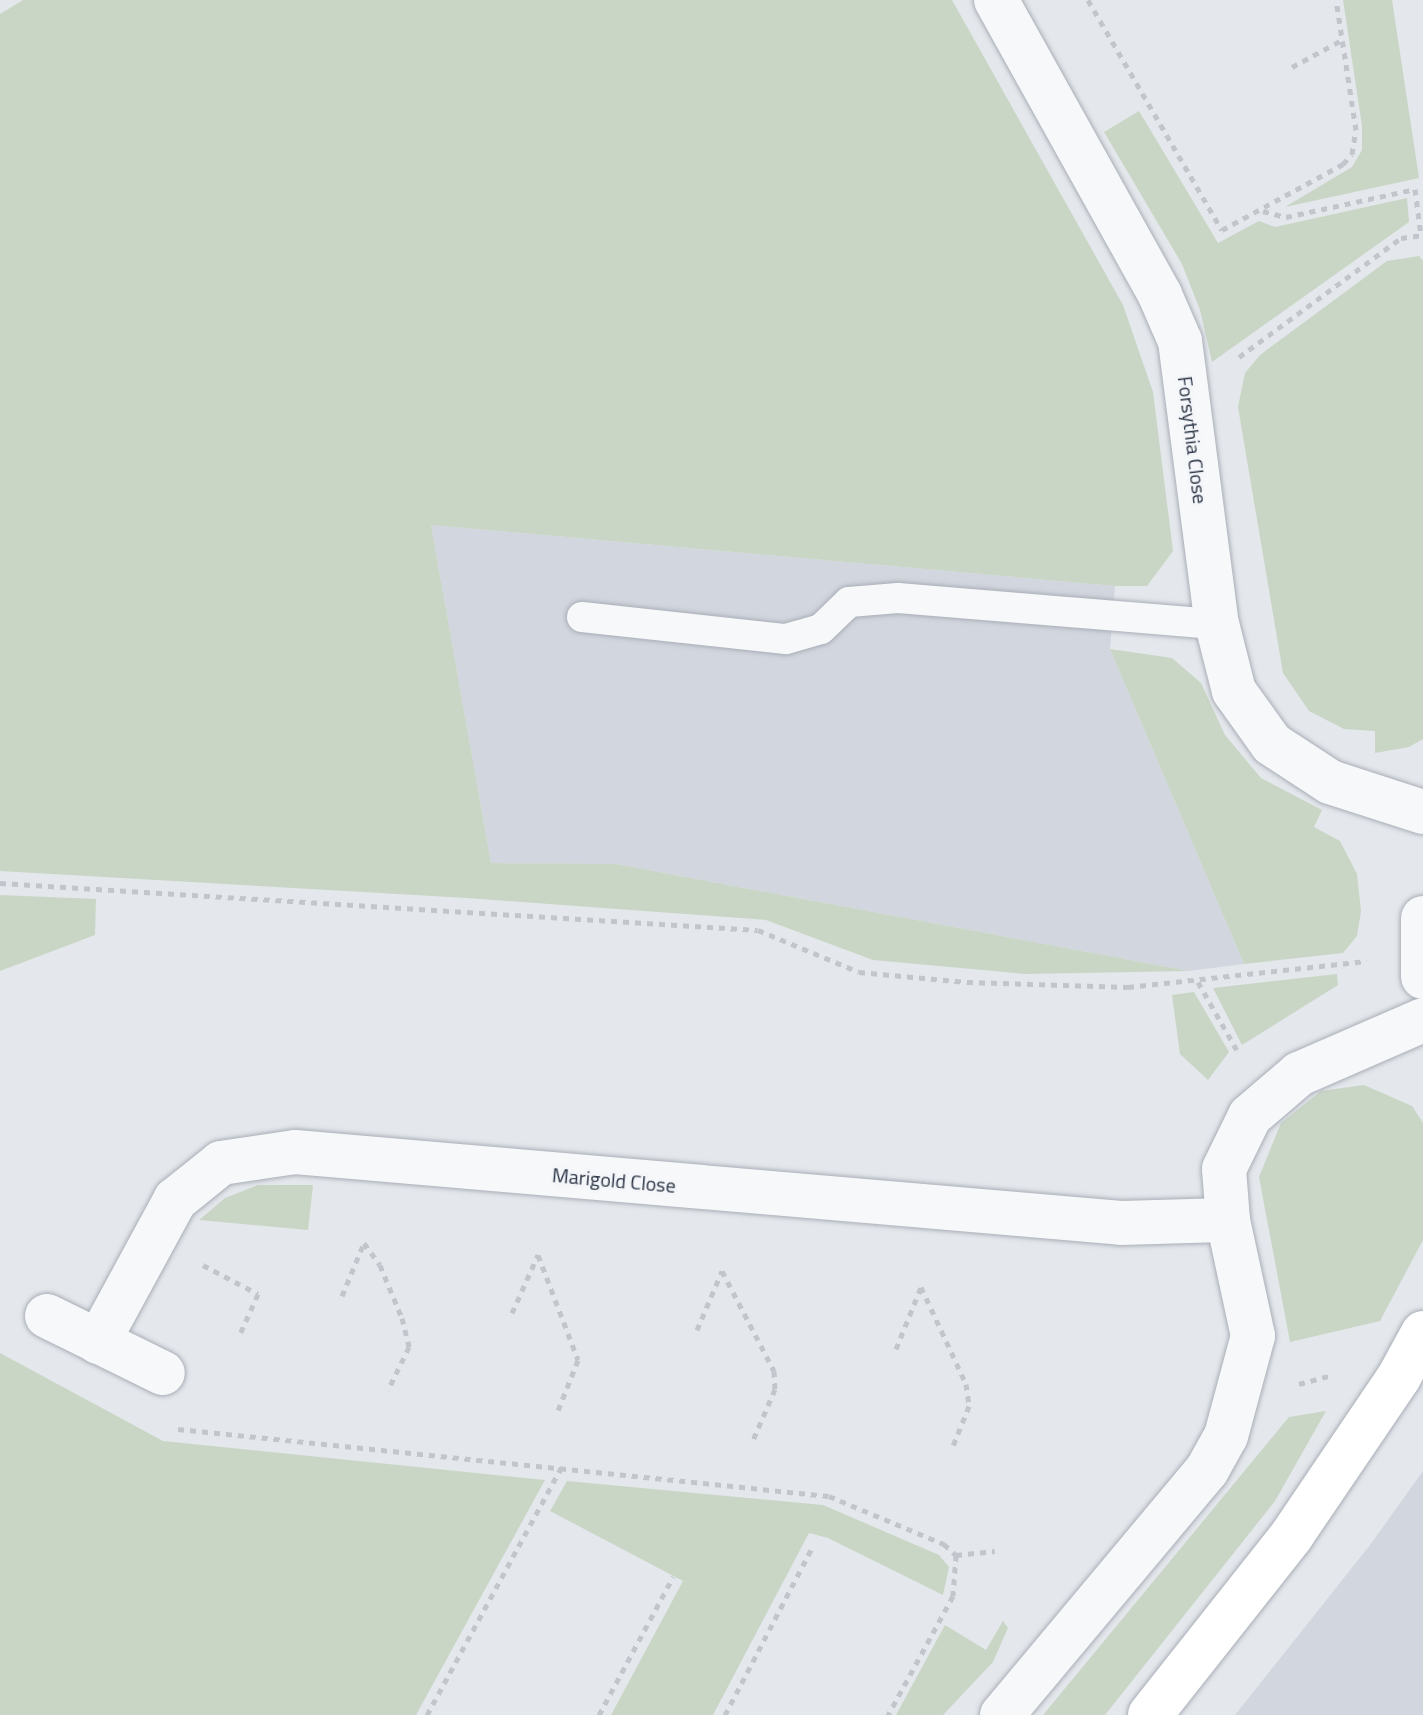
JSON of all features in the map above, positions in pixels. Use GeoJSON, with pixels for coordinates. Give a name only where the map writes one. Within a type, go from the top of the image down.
{"type":"FeatureCollection","features":[{"type":"Feature","properties":{"kind":"street","name":"Forsythia Close"},"geometry":{"type":"LineString","coordinates":[[996,0],[1160,295],[1180,341],[1217,624],[1234,691],[1272,744],[1330,782],[1423,812]]}},
{"type":"Feature","properties":{"kind":"street"},"geometry":{"type":"LineString","coordinates":[[1002,1715],[1207,1470],[1226,1436],[1253,1336],[1228,1220],[1224,1169],[1250,1116],[1299,1074],[1423,1020]]}},
{"type":"Feature","properties":{"kind":"street","name":"Marigold Close"},"geometry":{"type":"LineString","coordinates":[[98,1342],[175,1200],[221,1163],[295,1152],[1121,1223],[1228,1220]]}},
{"type":"Feature","properties":{"kind":"street"},"geometry":{"type":"LineString","coordinates":[[47,1316],[163,1373]]}},
{"type":"Feature","properties":{"kind":"street"},"geometry":{"type":"LineString","coordinates":[[1150,1715],[1292,1535],[1399,1377],[1423,1333]]}},
{"type":"Feature","properties":{"kind":"lane"},"geometry":{"type":"LineString","coordinates":[[582,617],[786,639],[821,629],[849,602],[898,598],[1217,624]]}},
{"type":"Feature","properties":{"kind":"path"},"geometry":{"type":"LineString","coordinates":[[1088,0],[1222,230],[1262,211],[1343,164],[1352,154],[1356,130],[1336,0]]}},
{"type":"Feature","properties":{"kind":"path"},"geometry":{"type":"LineString","coordinates":[[1292,67],[1342,40]]}},
{"type":"Feature","properties":{"kind":"path"},"geometry":{"type":"LineString","coordinates":[[1188,394],[1401,238],[1422,235],[1415,189],[1286,217],[1262,211]]}},
{"type":"Feature","properties":{"kind":"path"},"geometry":{"type":"LineString","coordinates":[[0,883],[758,930],[859,972],[967,982],[1128,987],[1198,982],[1365,962],[1422,948]]}},
{"type":"Feature","properties":{"kind":"path"},"geometry":{"type":"LineString","coordinates":[[1198,982],[1236,1050]]}},
{"type":"Feature","properties":{"kind":"path"},"geometry":{"type":"LineString","coordinates":[[342,1296],[364,1243],[380,1265],[402,1318],[409,1347],[388,1390]]}},
{"type":"Feature","properties":{"kind":"path"},"geometry":{"type":"LineString","coordinates":[[512,1313],[538,1255],[578,1360],[557,1413]]}},
{"type":"Feature","properties":{"kind":"path"},"geometry":{"type":"LineString","coordinates":[[202,1265],[258,1294],[239,1336]]}},
{"type":"Feature","properties":{"kind":"path"},"geometry":{"type":"LineString","coordinates":[[697,1330],[722,1271],[774,1371],[775,1389],[753,1440]]}},
{"type":"Feature","properties":{"kind":"path"},"geometry":{"type":"LineString","coordinates":[[896,1349],[921,1287],[966,1384],[969,1406],[953,1446]]}},
{"type":"Feature","properties":{"kind":"path"},"geometry":{"type":"LineString","coordinates":[[169,1428],[563,1466],[829,1496],[944,1544],[956,1555],[953,1596],[888,1715]]}},
{"type":"Feature","properties":{"kind":"path"},"geometry":{"type":"LineString","coordinates":[[427,1715],[563,1466]]}},
{"type":"Feature","properties":{"kind":"path"},"geometry":{"type":"LineString","coordinates":[[725,1715],[812,1548]]}},
{"type":"Feature","properties":{"kind":"path"},"geometry":{"type":"LineString","coordinates":[[956,1555],[995,1551]]}},
{"type":"Feature","properties":{"kind":"path"},"geometry":{"type":"LineString","coordinates":[[599,1715],[673,1577]]}},
{"type":"Feature","properties":{"kind":"shaded area"},"geometry":{"type":"Polygon","coordinates":[[[431,525],[1115,586],[1110,649],[1244,964],[1189,971],[616,864],[491,863],[431,525]]]}},
{"type":"Feature","properties":{"kind":"shaded area"},"geometry":{"type":"Polygon","coordinates":[[[1423,1471],[1423,1715],[1235,1715],[1370,1545],[1423,1471]]]}},
{"type":"Feature","properties":{"kind":"green space"},"geometry":{"type":"Polygon","coordinates":[[[23,0],[952,0],[1123,305],[1153,392],[1173,551],[1147,586],[1115,586],[431,525],[491,863],[616,864],[1189,971],[1025,974],[873,960],[766,920],[467,898],[0,871],[0,14],[23,0]]]}},
{"type":"Feature","properties":{"kind":"green space"},"geometry":{"type":"Polygon","coordinates":[[[1343,0],[1392,0],[1419,178],[1285,207],[1352,167],[1362,150],[1362,126],[1343,0]]]}},
{"type":"Feature","properties":{"kind":"green space"},"geometry":{"type":"Polygon","coordinates":[[[1139,111],[1218,243],[1259,221],[1275,227],[1407,198],[1409,222],[1212,362],[1200,310],[1182,264],[1104,132],[1139,111]]]}},
{"type":"Feature","properties":{"kind":"green space"},"geometry":{"type":"Polygon","coordinates":[[[1419,256],[1423,261],[1423,739],[1409,747],[1375,753],[1375,731],[1344,729],[1309,711],[1283,673],[1238,407],[1245,373],[1260,355],[1387,261],[1419,256]]]}},
{"type":"Feature","properties":{"kind":"green space"},"geometry":{"type":"Polygon","coordinates":[[[1110,649],[1172,658],[1201,683],[1225,735],[1261,778],[1322,810],[1314,827],[1340,841],[1357,874],[1361,911],[1357,936],[1343,953],[1244,964],[1110,649]]]}},
{"type":"Feature","properties":{"kind":"green space"},"geometry":{"type":"Polygon","coordinates":[[[0,895],[96,899],[95,935],[0,971],[0,895]]]}},
{"type":"Feature","properties":{"kind":"green space"},"geometry":{"type":"Polygon","coordinates":[[[1337,974],[1338,985],[1242,1045],[1213,988],[1337,974]]]}},
{"type":"Feature","properties":{"kind":"green space"},"geometry":{"type":"Polygon","coordinates":[[[1194,992],[1229,1052],[1208,1080],[1180,1054],[1172,995],[1194,992]]]}},
{"type":"Feature","properties":{"kind":"green space"},"geometry":{"type":"Polygon","coordinates":[[[1364,1085],[1412,1106],[1423,1123],[1423,1240],[1380,1321],[1290,1342],[1259,1177],[1281,1123],[1321,1091],[1364,1085]]]}},
{"type":"Feature","properties":{"kind":"green space"},"geometry":{"type":"Polygon","coordinates":[[[258,1185],[313,1185],[308,1230],[199,1220],[225,1198],[258,1185]]]}},
{"type":"Feature","properties":{"kind":"green space"},"geometry":{"type":"Polygon","coordinates":[[[0,1353],[163,1441],[545,1480],[416,1715],[0,1715],[0,1353]]]}},
{"type":"Feature","properties":{"kind":"green space"},"geometry":{"type":"Polygon","coordinates":[[[1326,1411],[1275,1501],[1105,1715],[1043,1715],[1289,1417],[1326,1411]]]}},
{"type":"Feature","properties":{"kind":"green space"},"geometry":{"type":"Polygon","coordinates":[[[567,1481],[823,1505],[939,1555],[949,1567],[943,1595],[828,1538],[809,1533],[713,1715],[611,1715],[683,1581],[550,1511],[567,1481]]]}},
{"type":"Feature","properties":{"kind":"green space"},"geometry":{"type":"Polygon","coordinates":[[[1003,1621],[1008,1628],[993,1662],[943,1715],[896,1715],[945,1625],[986,1650],[1003,1621]]]}}]}
